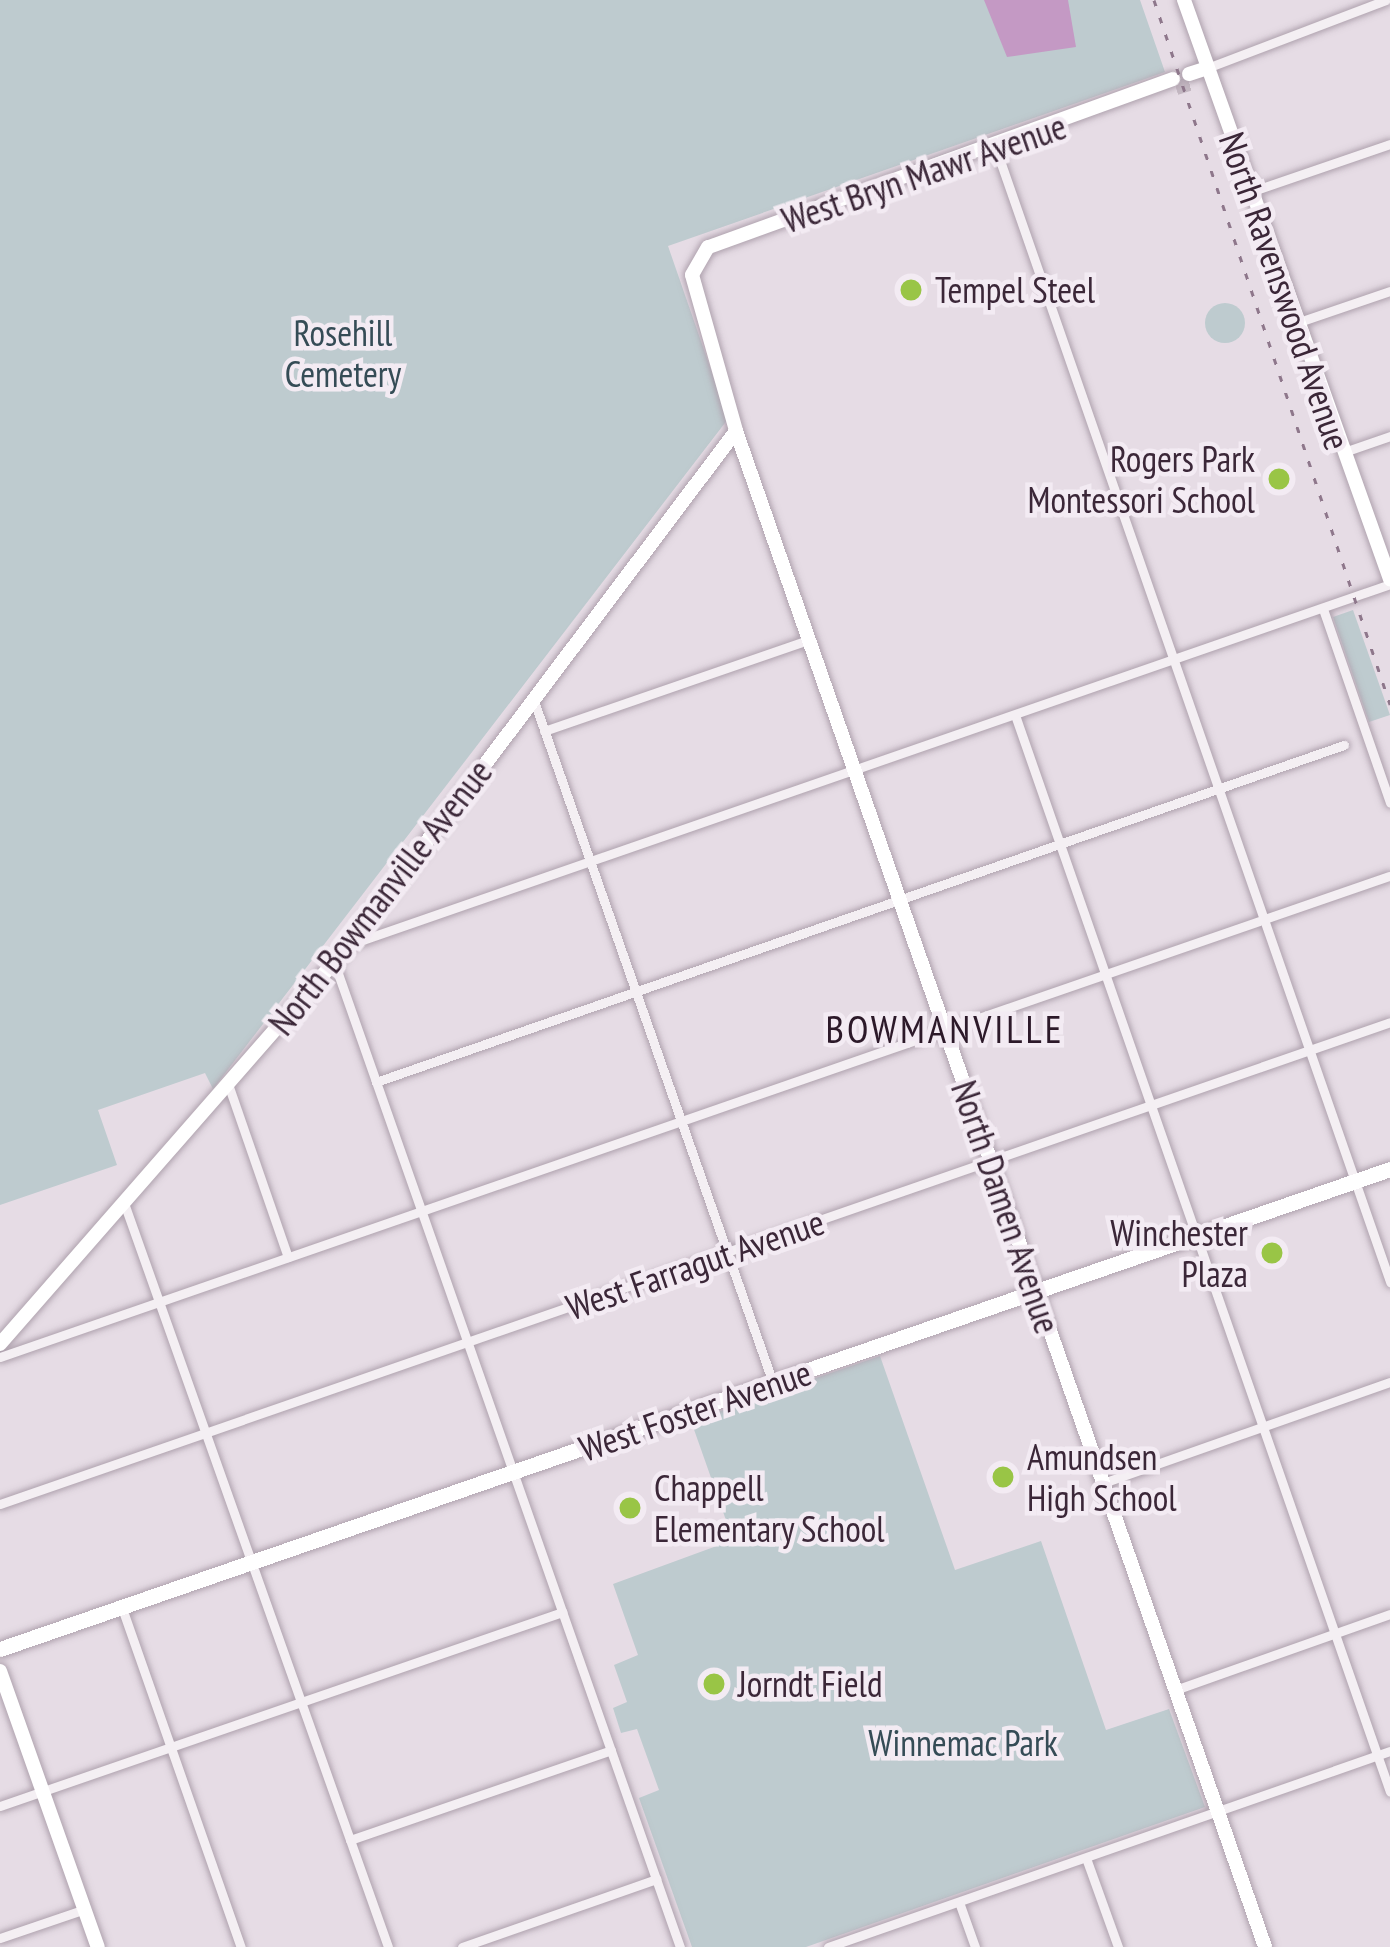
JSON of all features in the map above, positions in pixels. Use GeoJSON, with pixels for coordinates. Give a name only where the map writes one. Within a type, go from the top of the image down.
{"type":"FeatureCollection","features":[{"type":"Feature","properties":{"kind":"main road","name":"West Foster Avenue"},"geometry":{"type":"LineString","coordinates":[[0,1649],[1390,1169]]}},
{"type":"Feature","properties":{"kind":"street","name":"North Ravenswood Avenue"},"geometry":{"type":"LineString","coordinates":[[1184,0],[1390,582]]}},
{"type":"Feature","properties":{"kind":"street","name":"West Bryn Mawr Avenue"},"geometry":{"type":"LineString","coordinates":[[692,262],[1178,82],[1379,1]]}},
{"type":"Feature","properties":{"kind":"street"},"geometry":{"type":"LineString","coordinates":[[1250,193],[1390,144]]}},
{"type":"Feature","properties":{"kind":"street"},"geometry":{"type":"LineString","coordinates":[[996,149],[1390,1282]]}},
{"type":"Feature","properties":{"kind":"street","name":"North Damen Avenue"},"geometry":{"type":"LineString","coordinates":[[692,262],[736,431],[1265,1947]]}},
{"type":"Feature","properties":{"kind":"street"},"geometry":{"type":"LineString","coordinates":[[1297,323],[1390,291]]}},
{"type":"Feature","properties":{"kind":"street","name":"North Bowmanville Avenue"},"geometry":{"type":"LineString","coordinates":[[0,1344],[349,945],[736,431]]}},
{"type":"Feature","properties":{"kind":"street"},"geometry":{"type":"LineString","coordinates":[[1342,453],[1390,436]]}},
{"type":"Feature","properties":{"kind":"street"},"geometry":{"type":"LineString","coordinates":[[349,945],[1390,582]]}},
{"type":"Feature","properties":{"kind":"street"},"geometry":{"type":"LineString","coordinates":[[1323,609],[1390,803]]}},
{"type":"Feature","properties":{"kind":"street"},"geometry":{"type":"LineString","coordinates":[[544,731],[808,640]]}},
{"type":"Feature","properties":{"kind":"street"},"geometry":{"type":"LineString","coordinates":[[534,701],[773,1383]]}},
{"type":"Feature","properties":{"kind":"street"},"geometry":{"type":"LineString","coordinates":[[1015,715],[1390,1792]]}},
{"type":"Feature","properties":{"kind":"street"},"geometry":{"type":"LineString","coordinates":[[376,1082],[1344,745]]}},
{"type":"Feature","properties":{"kind":"street"},"geometry":{"type":"LineString","coordinates":[[0,1357],[1389,876]]}},
{"type":"Feature","properties":{"kind":"street"},"geometry":{"type":"LineString","coordinates":[[334,962],[680,1947]]}},
{"type":"Feature","properties":{"kind":"street","name":"West Farragut Avenue"},"geometry":{"type":"LineString","coordinates":[[0,1504],[1390,1022]]}},
{"type":"Feature","properties":{"kind":"street"},"geometry":{"type":"LineString","coordinates":[[228,1084],[289,1257]]}},
{"type":"Feature","properties":{"kind":"street"},"geometry":{"type":"LineString","coordinates":[[124,1203],[388,1947]]}},
{"type":"Feature","properties":{"kind":"street"},"geometry":{"type":"LineString","coordinates":[[1103,1483],[1390,1382]]}},
{"type":"Feature","properties":{"kind":"street"},"geometry":{"type":"LineString","coordinates":[[122,1608],[241,1947]]}},
{"type":"Feature","properties":{"kind":"street"},"geometry":{"type":"LineString","coordinates":[[0,1806],[562,1612]]}},
{"type":"Feature","properties":{"kind":"street"},"geometry":{"type":"LineString","coordinates":[[1175,1690],[1390,1614]]}},
{"type":"Feature","properties":{"kind":"street"},"geometry":{"type":"LineString","coordinates":[[0,1672],[98,1947]]}},
{"type":"Feature","properties":{"kind":"street"},"geometry":{"type":"LineString","coordinates":[[350,1840],[611,1750]]}},
{"type":"Feature","properties":{"kind":"street"},"geometry":{"type":"LineString","coordinates":[[828,1947],[1390,1751]]}},
{"type":"Feature","properties":{"kind":"street"},"geometry":{"type":"LineString","coordinates":[[1086,1858],[1118,1947]]}},
{"type":"Feature","properties":{"kind":"street"},"geometry":{"type":"LineString","coordinates":[[462,1947],[656,1879]]}},
{"type":"Feature","properties":{"kind":"street"},"geometry":{"type":"LineString","coordinates":[[959,1902],[974,1947]]}},
{"type":"Feature","properties":{"kind":"street"},"geometry":{"type":"LineString","coordinates":[[0,1938],[85,1909]]}},
{"type":"Feature","properties":{"kind":"green space","name":"Rosehill Cemetery"},"geometry":{"type":"Polygon","coordinates":[[[0,0],[1140,0],[1165,72],[668,246],[728,419],[213,1089],[205,1073],[98,1110],[117,1165],[0,1205],[0,0]]]}},
{"type":"Feature","properties":{"kind":"green space"},"geometry":{"type":"Polygon","coordinates":[[[1225,303],[1239,309],[1245,323],[1239,337],[1225,343],[1211,337],[1205,323],[1211,309],[1225,303]]]}},
{"type":"Feature","properties":{"kind":"green space"},"geometry":{"type":"Polygon","coordinates":[[[1353,610],[1390,715],[1369,722],[1333,617],[1353,610]]]}},
{"type":"Feature","properties":{"kind":"green space","name":"Winnemac Park"},"geometry":{"type":"Polygon","coordinates":[[[880,1356],[955,1570],[1041,1541],[1106,1730],[1169,1709],[1205,1807],[806,1947],[692,1947],[639,1798],[659,1790],[637,1729],[621,1733],[613,1708],[627,1702],[614,1665],[638,1655],[613,1584],[733,1540],[691,1421],[880,1356]]]}},
{"type":"Feature","properties":{"kind":"shaded area"},"geometry":{"type":"Polygon","coordinates":[[[984,0],[1068,0],[1076,47],[1007,57],[984,0]]]}},
{"type":"Feature","properties":{"kind":"tunnel"},"geometry":{"type":"LineString","coordinates":[[1176,88],[1192,83]]}},
{"type":"Feature","properties":{"kind":"railway"},"geometry":{"type":"LineString","coordinates":[[1154,0],[1390,704]]}},
{"type":"Feature","properties":{"kind":"place","name":"Tempel Steel"},"geometry":{"type":"Point","coordinates":[911,290]}},
{"type":"Feature","properties":{"kind":"place","name":"Rogers Park Montessori School"},"geometry":{"type":"Point","coordinates":[1279,479]}},
{"type":"Feature","properties":{"kind":"place","name":"Winchester Plaza"},"geometry":{"type":"Point","coordinates":[1272,1253]}},
{"type":"Feature","properties":{"kind":"place","name":"Amundsen High School"},"geometry":{"type":"Point","coordinates":[1003,1477]}},
{"type":"Feature","properties":{"kind":"place","name":"Chappell Elementary School"},"geometry":{"type":"Point","coordinates":[630,1508]}},
{"type":"Feature","properties":{"kind":"place","name":"Jorndt Field"},"geometry":{"type":"Point","coordinates":[714,1684]}},
{"type":"Feature","properties":{"kind":"district","name":"BOWMANVILLE"},"geometry":{"type":"Point","coordinates":[945,1029]}}]}
